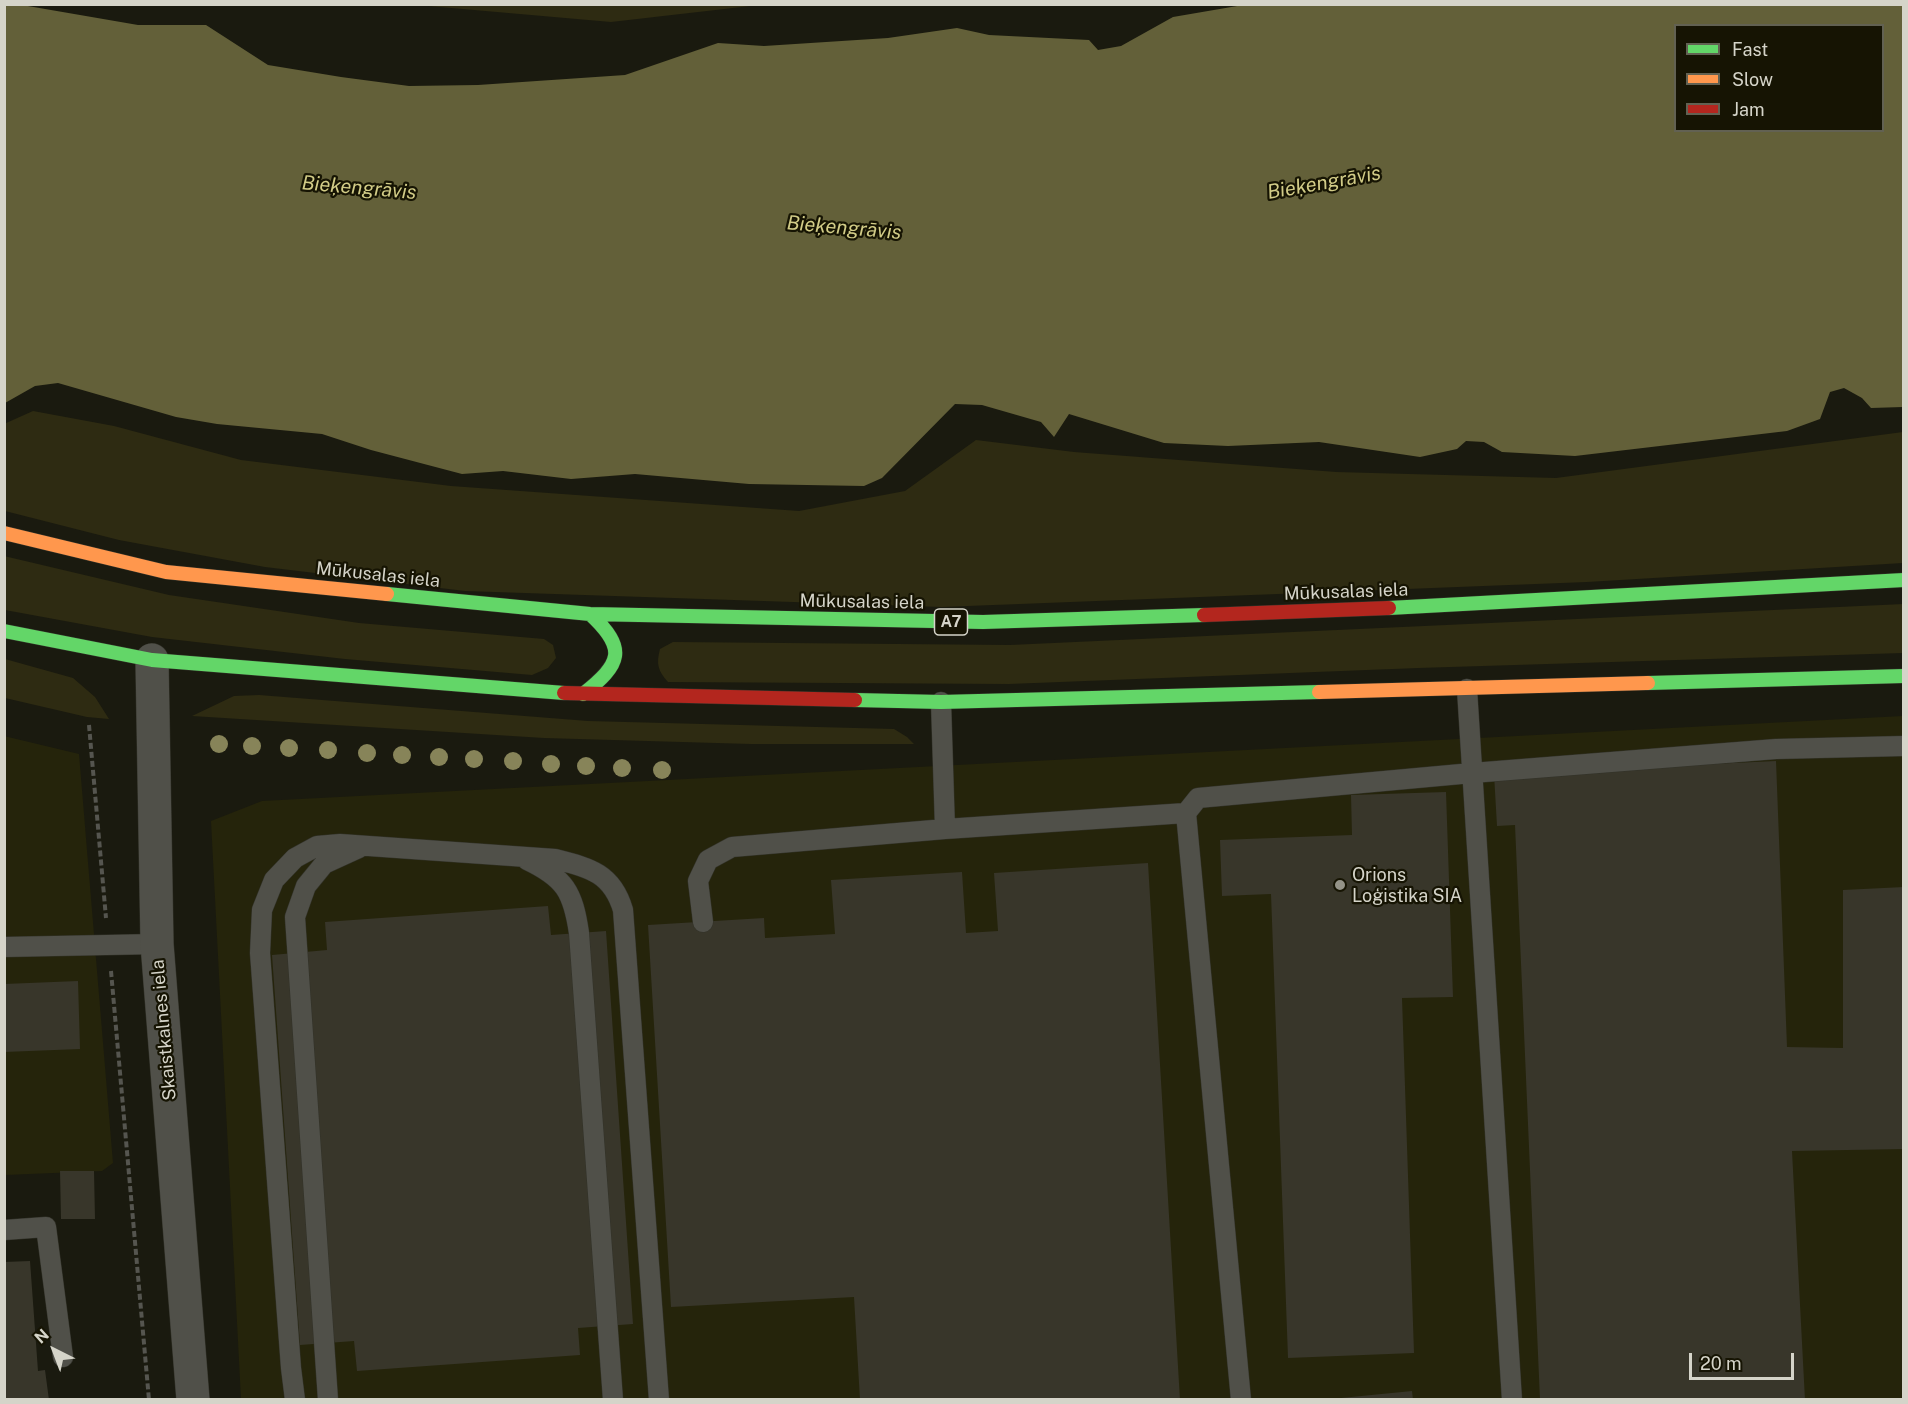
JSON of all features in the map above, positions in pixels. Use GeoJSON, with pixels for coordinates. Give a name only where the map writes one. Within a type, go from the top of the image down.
{"type":"FeatureCollection","features":[{"type":"Feature","properties":{"kind":"highway","name":"Mūkusalas iela"},"geometry":{"type":"LineString","coordinates":[[4,533],[166,572],[590,614],[983,622],[1374,609],[1904,580]]}},
{"type":"Feature","properties":{"kind":"highway"},"geometry":{"type":"LineString","coordinates":[[583,694],[602,680],[610,670],[615,658],[616,647],[606,627],[590,614]]}},
{"type":"Feature","properties":{"kind":"highway"},"geometry":{"type":"LineString","coordinates":[[4,631],[152,660],[583,694],[941,702],[1904,676]]}},
{"type":"Feature","properties":{"kind":"street","name":"Skaistkalnes iela"},"geometry":{"type":"LineString","coordinates":[[152,660],[157,944],[193,1400]]}},
{"type":"Feature","properties":{"kind":"lane"},"geometry":{"type":"LineString","coordinates":[[1467,689],[1512,1400]]}},
{"type":"Feature","properties":{"kind":"lane"},"geometry":{"type":"LineString","coordinates":[[941,702],[945,829]]}},
{"type":"Feature","properties":{"kind":"lane"},"geometry":{"type":"LineString","coordinates":[[1241,1400],[1186,813],[1198,798],[1776,749],[1904,746]]}},
{"type":"Feature","properties":{"kind":"lane"},"geometry":{"type":"LineString","coordinates":[[703,922],[698,881],[708,860],[732,847],[945,829],[1186,813]]}},
{"type":"Feature","properties":{"kind":"lane"},"geometry":{"type":"LineString","coordinates":[[295,1400],[260,953],[262,910],[274,880],[295,858],[317,846],[340,844],[555,859],[585,867],[610,882],[619,896],[623,910],[659,1400]]}},
{"type":"Feature","properties":{"kind":"lane"},"geometry":{"type":"LineString","coordinates":[[328,1400],[295,917],[306,886],[324,864],[365,845]]}},
{"type":"Feature","properties":{"kind":"lane"},"geometry":{"type":"LineString","coordinates":[[520,856],[548,870],[561,881],[576,908],[613,1400]]}},
{"type":"Feature","properties":{"kind":"lane"},"geometry":{"type":"LineString","coordinates":[[4,947],[157,944]]}},
{"type":"Feature","properties":{"kind":"lane"},"geometry":{"type":"LineString","coordinates":[[4,1230],[46,1227],[63,1357]]}},
{"type":"Feature","properties":{"kind":"path"},"geometry":{"type":"LineString","coordinates":[[89,725],[149,1400]]}},
{"type":"Feature","properties":{"kind":"shaded area"},"geometry":{"type":"Polygon","coordinates":[[[759,4],[611,22],[417,5],[759,4]]]}},
{"type":"Feature","properties":{"kind":"shaded area"},"geometry":{"type":"Polygon","coordinates":[[[33,411],[114,426],[241,460],[451,486],[799,511],[905,491],[976,440],[1074,452],[1336,472],[1556,478],[1903,432],[1903,563],[1587,582],[942,607],[465,591],[265,567],[119,540],[5,511],[4,424],[33,411]]]}},
{"type":"Feature","properties":{"kind":"shaded area"},"geometry":{"type":"Polygon","coordinates":[[[4,556],[169,595],[359,623],[544,639],[553,645],[556,658],[548,668],[532,675],[345,659],[152,637],[5,610],[4,556]]]}},
{"type":"Feature","properties":{"kind":"shaded area"},"geometry":{"type":"Polygon","coordinates":[[[1904,604],[1903,653],[1418,668],[1009,684],[668,682],[660,671],[658,663],[660,649],[673,642],[1010,645],[1904,604]]]}},
{"type":"Feature","properties":{"kind":"shaded area"},"geometry":{"type":"Polygon","coordinates":[[[5,659],[73,678],[95,697],[109,719],[87,717],[5,698],[5,659]]]}},
{"type":"Feature","properties":{"kind":"shaded area"},"geometry":{"type":"Polygon","coordinates":[[[259,695],[588,721],[894,729],[914,744],[751,744],[544,738],[192,716],[234,696],[259,695]]]}},
{"type":"Feature","properties":{"kind":"shaded area"},"geometry":{"type":"Polygon","coordinates":[[[1903,716],[1903,1399],[241,1399],[211,821],[262,801],[1903,716]]]}},
{"type":"Feature","properties":{"kind":"shaded area"},"geometry":{"type":"Polygon","coordinates":[[[4,736],[79,754],[113,1163],[102,1171],[5,1175],[4,736]]]}},
{"type":"Feature","properties":{"kind":"water","name":"Bieķengrāvis"},"geometry":{"type":"Polygon","coordinates":[[[5,4],[138,25],[206,25],[268,65],[409,86],[478,85],[625,75],[718,43],[764,46],[888,38],[957,28],[989,35],[1089,40],[1098,50],[1121,46],[1173,17],[1243,5],[1903,5],[1903,407],[1871,408],[1862,398],[1844,388],[1830,392],[1820,419],[1787,431],[1575,456],[1502,452],[1484,442],[1466,441],[1457,449],[1420,457],[1319,442],[1228,446],[1164,443],[1069,414],[1054,437],[1041,422],[982,405],[955,404],[882,478],[864,486],[749,484],[635,474],[571,479],[503,471],[462,474],[371,450],[322,434],[217,424],[176,417],[58,383],[35,386],[5,403],[5,4]]]}},
{"type":"Feature","properties":{"kind":"building"},"geometry":{"type":"Polygon","coordinates":[[[1776,761],[1787,1047],[1843,1048],[1843,890],[1904,887],[1904,1149],[1792,1151],[1805,1400],[1540,1400],[1515,825],[1497,826],[1494,774],[1776,761]]]}},
{"type":"Feature","properties":{"kind":"building"},"geometry":{"type":"Polygon","coordinates":[[[1446,792],[1453,997],[1402,998],[1414,1353],[1288,1358],[1271,894],[1222,896],[1220,840],[1352,835],[1351,795],[1446,792]]]}},
{"type":"Feature","properties":{"kind":"building"},"geometry":{"type":"Polygon","coordinates":[[[1148,863],[1180,1400],[860,1400],[854,1297],[671,1307],[648,925],[764,918],[765,938],[835,934],[831,880],[962,872],[966,933],[998,931],[994,873],[1148,863]]]}},
{"type":"Feature","properties":{"kind":"building"},"geometry":{"type":"Polygon","coordinates":[[[548,906],[551,935],[606,931],[633,1324],[578,1328],[580,1355],[357,1371],[354,1341],[300,1345],[272,955],[327,950],[325,922],[548,906]]]}},
{"type":"Feature","properties":{"kind":"building"},"geometry":{"type":"Polygon","coordinates":[[[78,981],[80,1049],[4,1052],[4,984],[78,981]]]}},
{"type":"Feature","properties":{"kind":"building"},"geometry":{"type":"Polygon","coordinates":[[[60,1171],[94,1171],[95,1219],[61,1219],[60,1171]]]}},
{"type":"Feature","properties":{"kind":"building"},"geometry":{"type":"Polygon","coordinates":[[[30,1261],[38,1371],[45,1370],[49,1400],[4,1400],[4,1262],[30,1261]]]}},
{"type":"Feature","properties":{"kind":"building"},"geometry":{"type":"Polygon","coordinates":[[[1412,1391],[1413,1400],[1341,1400],[1341,1398],[1412,1391]]]}},
{"type":"Feature","properties":{"kind":"traffic: fast"},"geometry":{"type":"LineString","coordinates":[[1389,608],[1904,580]]}},
{"type":"Feature","properties":{"kind":"traffic: fast"},"geometry":{"type":"LineString","coordinates":[[387,594],[590,614],[983,622],[1204,615]]}},
{"type":"Feature","properties":{"kind":"traffic: fast"},"geometry":{"type":"LineString","coordinates":[[583,694],[605,674],[615,656],[615,647],[610,637],[590,614]]}},
{"type":"Feature","properties":{"kind":"traffic: fast"},"geometry":{"type":"LineString","coordinates":[[4,631],[152,660],[564,693]]}},
{"type":"Feature","properties":{"kind":"traffic: fast"},"geometry":{"type":"LineString","coordinates":[[1648,683],[1904,676]]}},
{"type":"Feature","properties":{"kind":"traffic: fast"},"geometry":{"type":"LineString","coordinates":[[855,700],[941,702],[1319,692]]}},
{"type":"Feature","properties":{"kind":"traffic: slow"},"geometry":{"type":"LineString","coordinates":[[4,533],[166,572],[387,594]]}},
{"type":"Feature","properties":{"kind":"traffic: slow"},"geometry":{"type":"LineString","coordinates":[[1319,692],[1648,683]]}},
{"type":"Feature","properties":{"kind":"traffic: jam"},"geometry":{"type":"LineString","coordinates":[[1204,615],[1389,608]]}},
{"type":"Feature","properties":{"kind":"traffic: jam"},"geometry":{"type":"LineString","coordinates":[[564,693],[855,700]]}},
{"type":"Feature","properties":{"kind":"place","name":"Orions Loģistika SIA"},"geometry":{"type":"Point","coordinates":[1340,885]}}]}
